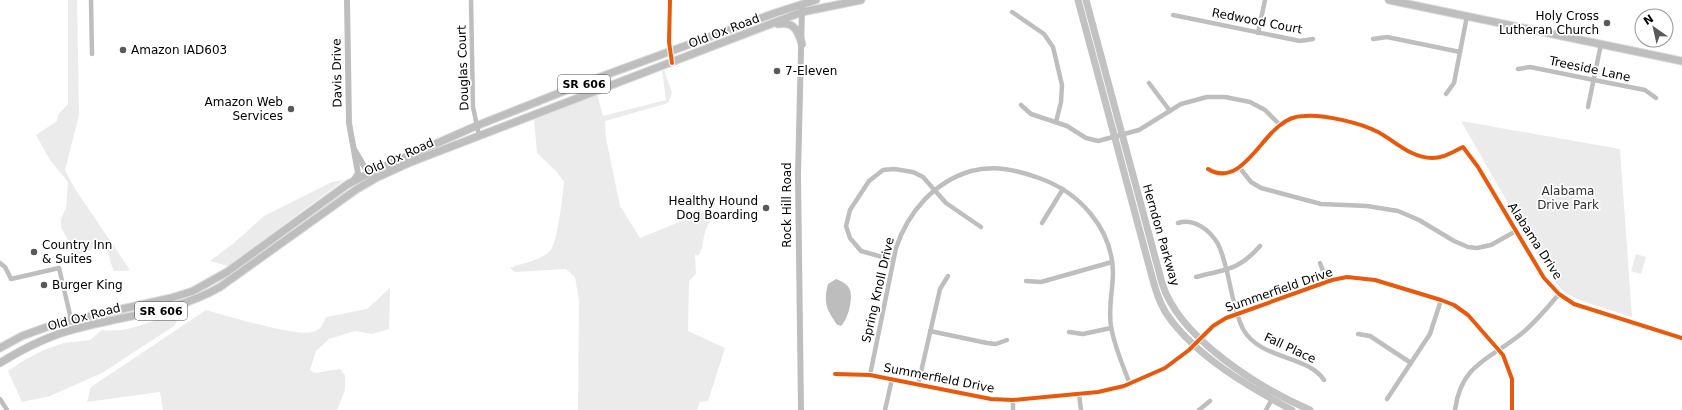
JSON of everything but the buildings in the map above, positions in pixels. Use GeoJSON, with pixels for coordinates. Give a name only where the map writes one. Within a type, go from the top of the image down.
{"type":"FeatureCollection","features":[{"type":"Feature","properties":{"kind":"main road","name":"Old Ox Road"},"geometry":{"type":"LineString","coordinates":[[0,348],[34,331],[71,319],[171,298],[207,285],[354,181],[368,173],[476,126],[592,80],[670,53],[802,2],[816,0]]}},
{"type":"Feature","properties":{"kind":"main road","name":"Old Ox Road"},"geometry":{"type":"LineString","coordinates":[[0,363],[33,344],[60,333],[161,311],[206,296],[362,186],[391,170],[802,12],[861,0]]}},
{"type":"Feature","properties":{"kind":"main road","name":"Herndon Parkway"},"geometry":{"type":"LineString","coordinates":[[1078,0],[1165,291],[1180,318],[1225,359],[1256,381],[1281,396],[1310,410]]}},
{"type":"Feature","properties":{"kind":"main road","name":"Herndon Parkway"},"geometry":{"type":"LineString","coordinates":[[1086,0],[1158,296],[1172,321],[1195,344],[1237,378],[1272,400],[1292,410]]}},
{"type":"Feature","properties":{"kind":"main road"},"geometry":{"type":"LineString","coordinates":[[1391,0],[1682,61]]}},
{"type":"Feature","properties":{"kind":"main road"},"geometry":{"type":"LineString","coordinates":[[770,25],[786,23],[793,26],[798,33],[802,44]]}},
{"type":"Feature","properties":{"kind":"main road"},"geometry":{"type":"LineString","coordinates":[[362,186],[366,181],[368,173]]}},
{"type":"Feature","properties":{"kind":"main road"},"geometry":{"type":"LineString","coordinates":[[0,343],[18,338]]}},
{"type":"Feature","properties":{"kind":"street"},"geometry":{"type":"LineString","coordinates":[[91,0],[92,54]]}},
{"type":"Feature","properties":{"kind":"street","name":"Davis Drive"},"geometry":{"type":"LineString","coordinates":[[347,0],[349,123],[358,173],[354,181]]}},
{"type":"Feature","properties":{"kind":"street","name":"Douglas Court"},"geometry":{"type":"LineString","coordinates":[[471,0],[473,107],[479,135]]}},
{"type":"Feature","properties":{"kind":"street"},"geometry":{"type":"LineString","coordinates":[[670,0],[670,53],[672,63]]}},
{"type":"Feature","properties":{"kind":"street"},"geometry":{"type":"LineString","coordinates":[[1258,33],[1265,0]]}},
{"type":"Feature","properties":{"kind":"street","name":"Rock Hill Road"},"geometry":{"type":"LineString","coordinates":[[801,410],[798,175],[802,2]]}},
{"type":"Feature","properties":{"kind":"street"},"geometry":{"type":"LineString","coordinates":[[1012,12],[1044,34],[1053,47],[1062,85],[1061,102],[1056,122]]}},
{"type":"Feature","properties":{"kind":"street","name":"Redwood Court"},"geometry":{"type":"LineString","coordinates":[[1173,15],[1300,41],[1312,39]]}},
{"type":"Feature","properties":{"kind":"street"},"geometry":{"type":"LineString","coordinates":[[1446,94],[1454,84],[1467,16]]}},
{"type":"Feature","properties":{"kind":"street"},"geometry":{"type":"LineString","coordinates":[[1373,39],[1387,37],[1460,52]]}},
{"type":"Feature","properties":{"kind":"street"},"geometry":{"type":"LineString","coordinates":[[1588,107],[1601,44]]}},
{"type":"Feature","properties":{"kind":"street","name":"Treeside Lane"},"geometry":{"type":"LineString","coordinates":[[1518,69],[1530,67],[1645,90],[1656,98]]}},
{"type":"Feature","properties":{"kind":"street"},"geometry":{"type":"LineString","coordinates":[[1149,83],[1170,111]]}},
{"type":"Feature","properties":{"kind":"street"},"geometry":{"type":"LineString","coordinates":[[1021,105],[1031,114],[1067,126],[1081,136],[1092,140],[1118,136],[1148,126],[1181,104],[1198,98],[1225,97],[1258,106],[1270,114],[1280,124],[1239,167],[1221,174],[1208,169]]}},
{"type":"Feature","properties":{"kind":"street","name":"Alabama Drive"},"geometry":{"type":"LineString","coordinates":[[1280,124],[1294,118],[1310,115],[1353,123],[1377,131],[1409,152],[1429,158],[1446,156],[1463,147],[1478,167],[1544,278],[1558,294],[1582,307],[1682,338]]}},
{"type":"Feature","properties":{"kind":"street","name":"Davis Drive"},"geometry":{"type":"LineString","coordinates":[[352,146],[368,173]]}},
{"type":"Feature","properties":{"kind":"street"},"geometry":{"type":"LineString","coordinates":[[1239,167],[1251,182],[1261,188],[1321,204],[1367,206],[1398,211],[1424,222],[1454,241],[1468,247],[1478,248],[1491,245],[1516,231]]}},
{"type":"Feature","properties":{"kind":"street","name":"Spring Knoll Drive"},"geometry":{"type":"LineString","coordinates":[[870,375],[893,260],[900,235],[923,201],[934,190],[965,173],[994,168],[1023,173],[1063,189],[1084,206],[1095,220],[1109,247],[1112,262],[1110,308],[1111,328],[1130,384]]}},
{"type":"Feature","properties":{"kind":"street"},"geometry":{"type":"LineString","coordinates":[[893,260],[866,253],[853,243],[846,226],[850,210],[868,181],[883,170],[894,169],[918,174],[927,180],[934,190],[952,208],[981,228]]}},
{"type":"Feature","properties":{"kind":"street"},"geometry":{"type":"LineString","coordinates":[[1042,224],[1063,189]]}},
{"type":"Feature","properties":{"kind":"street","name":"Fall Place"},"geometry":{"type":"LineString","coordinates":[[1178,223],[1191,222],[1208,231],[1219,245],[1238,314],[1247,334],[1257,344],[1314,370],[1324,380]]}},
{"type":"Feature","properties":{"kind":"street"},"geometry":{"type":"LineString","coordinates":[[1196,277],[1226,271],[1246,260],[1260,246]]}},
{"type":"Feature","properties":{"kind":"street"},"geometry":{"type":"LineString","coordinates":[[1026,281],[1041,282],[1112,262]]}},
{"type":"Feature","properties":{"kind":"street"},"geometry":{"type":"LineString","coordinates":[[0,263],[5,267],[11,279],[59,268],[71,319]]}},
{"type":"Feature","properties":{"kind":"street"},"geometry":{"type":"LineString","coordinates":[[1320,263],[1327,282]]}},
{"type":"Feature","properties":{"kind":"street"},"geometry":{"type":"LineString","coordinates":[[918,384],[940,289],[948,276]]}},
{"type":"Feature","properties":{"kind":"street","name":"Summerfield Drive"},"geometry":{"type":"LineString","coordinates":[[835,374],[870,375],[977,397],[1013,400],[1079,394],[1111,389],[1130,384],[1165,368],[1219,322],[1327,282],[1347,277],[1365,277],[1441,300],[1454,305],[1465,312],[1500,350],[1510,371],[1512,410]]}},
{"type":"Feature","properties":{"kind":"street"},"geometry":{"type":"LineString","coordinates":[[1455,410],[1459,390],[1464,380],[1473,369],[1530,326],[1558,294]]}},
{"type":"Feature","properties":{"kind":"street"},"geometry":{"type":"LineString","coordinates":[[1387,399],[1430,334],[1441,300]]}},
{"type":"Feature","properties":{"kind":"street"},"geometry":{"type":"LineString","coordinates":[[1069,332],[1083,334],[1111,328]]}},
{"type":"Feature","properties":{"kind":"street"},"geometry":{"type":"LineString","coordinates":[[930,331],[987,344],[996,344],[1007,340]]}},
{"type":"Feature","properties":{"kind":"street"},"geometry":{"type":"LineString","coordinates":[[1358,334],[1370,336],[1411,364]]}},
{"type":"Feature","properties":{"kind":"street"},"geometry":{"type":"LineString","coordinates":[[885,410],[892,379]]}},
{"type":"Feature","properties":{"kind":"street"},"geometry":{"type":"LineString","coordinates":[[1079,394],[1081,410]]}},
{"type":"Feature","properties":{"kind":"street"},"geometry":{"type":"LineString","coordinates":[[0,399],[7,410]]}},
{"type":"Feature","properties":{"kind":"street"},"geometry":{"type":"LineString","coordinates":[[1013,400],[1014,410]]}},
{"type":"Feature","properties":{"kind":"street"},"geometry":{"type":"LineString","coordinates":[[1266,410],[1272,400]]}},
{"type":"Feature","properties":{"kind":"street"},"geometry":{"type":"LineString","coordinates":[[1199,410],[1210,401]]}},
{"type":"Feature","properties":{"kind":"green space"},"geometry":{"type":"Polygon","coordinates":[[[68,0],[77,0],[79,115],[65,170],[75,189],[130,270],[128,271],[114,271],[107,251],[100,247],[95,246],[89,251],[71,257],[70,244],[61,227],[61,219],[66,208],[68,182],[50,160],[36,135],[57,121],[58,115],[68,104],[68,0]]]}},
{"type":"Feature","properties":{"kind":"green space"},"geometry":{"type":"Polygon","coordinates":[[[664,70],[672,93],[668,103],[605,121],[606,138],[620,206],[640,238],[711,209],[714,213],[705,231],[703,245],[700,252],[698,256],[695,254],[696,274],[689,281],[688,331],[725,348],[708,401],[700,402],[697,410],[578,410],[579,301],[575,277],[566,269],[515,272],[510,268],[541,257],[550,251],[553,247],[559,219],[564,182],[557,172],[537,153],[534,119],[597,94],[603,116],[666,100],[662,71],[664,70]]]}},
{"type":"Feature","properties":{"kind":"green space","name":"Alabama Drive Park"},"geometry":{"type":"Polygon","coordinates":[[[1461,121],[1620,149],[1632,317],[1582,301],[1565,293],[1556,283],[1525,233],[1461,121]]]}},
{"type":"Feature","properties":{"kind":"green space"},"geometry":{"type":"Polygon","coordinates":[[[344,180],[228,266],[210,261],[234,243],[264,216],[332,182],[344,180]]]}},
{"type":"Feature","properties":{"kind":"green space"},"geometry":{"type":"Polygon","coordinates":[[[1636,254],[1646,257],[1641,274],[1631,271],[1636,254]]]}},
{"type":"Feature","properties":{"kind":"green space"},"geometry":{"type":"Polygon","coordinates":[[[390,288],[389,329],[372,334],[355,331],[329,339],[316,351],[310,370],[315,373],[340,369],[345,375],[345,390],[337,410],[163,410],[160,392],[87,402],[91,387],[206,310],[277,329],[304,333],[312,332],[320,328],[326,317],[367,309],[390,288]]]}},
{"type":"Feature","properties":{"kind":"green space"},"geometry":{"type":"Polygon","coordinates":[[[168,316],[174,317],[177,321],[174,326],[102,373],[50,396],[22,402],[8,371],[26,359],[44,350],[64,343],[90,340],[102,330],[111,331],[128,329],[168,316]]]}},
{"type":"Feature","properties":{"kind":"shaded area"},"geometry":{"type":"Polygon","coordinates":[[[836,279],[848,286],[851,294],[848,314],[841,326],[835,322],[826,303],[828,284],[836,279]]]}},
{"type":"Feature","properties":{"kind":"cycle path"},"geometry":{"type":"LineString","coordinates":[[670,0],[669,42],[672,63]]}},
{"type":"Feature","properties":{"kind":"cycle path"},"geometry":{"type":"LineString","coordinates":[[1208,169],[1219,173],[1229,172],[1238,168],[1279,126],[1291,119],[1301,116],[1321,116],[1362,125],[1378,132],[1410,152],[1424,157],[1440,157],[1463,147],[1478,167],[1544,278],[1559,294],[1574,304],[1682,338]]}},
{"type":"Feature","properties":{"kind":"cycle path"},"geometry":{"type":"LineString","coordinates":[[835,374],[870,375],[991,399],[1013,400],[1098,392],[1124,386],[1165,368],[1189,350],[1213,326],[1226,318],[1332,280],[1347,277],[1375,280],[1441,300],[1454,305],[1468,315],[1503,355],[1512,379],[1512,410]]}},
{"type":"Feature","properties":{"kind":"place","name":"Holy Cross Lutheran Church"},"geometry":{"type":"Point","coordinates":[1607,23]}},
{"type":"Feature","properties":{"kind":"place","name":"Amazon IAD603"},"geometry":{"type":"Point","coordinates":[123,50]}},
{"type":"Feature","properties":{"kind":"place","name":"7-Eleven"},"geometry":{"type":"Point","coordinates":[777,71]}},
{"type":"Feature","properties":{"kind":"place","name":"Amazon Web Services"},"geometry":{"type":"Point","coordinates":[291,109]}},
{"type":"Feature","properties":{"kind":"place","name":"Healthy Hound Dog Boarding"},"geometry":{"type":"Point","coordinates":[766,208]}},
{"type":"Feature","properties":{"kind":"place","name":"Country Inn & Suites"},"geometry":{"type":"Point","coordinates":[34,252]}},
{"type":"Feature","properties":{"kind":"place","name":"Burger King"},"geometry":{"type":"Point","coordinates":[44,285]}}]}
